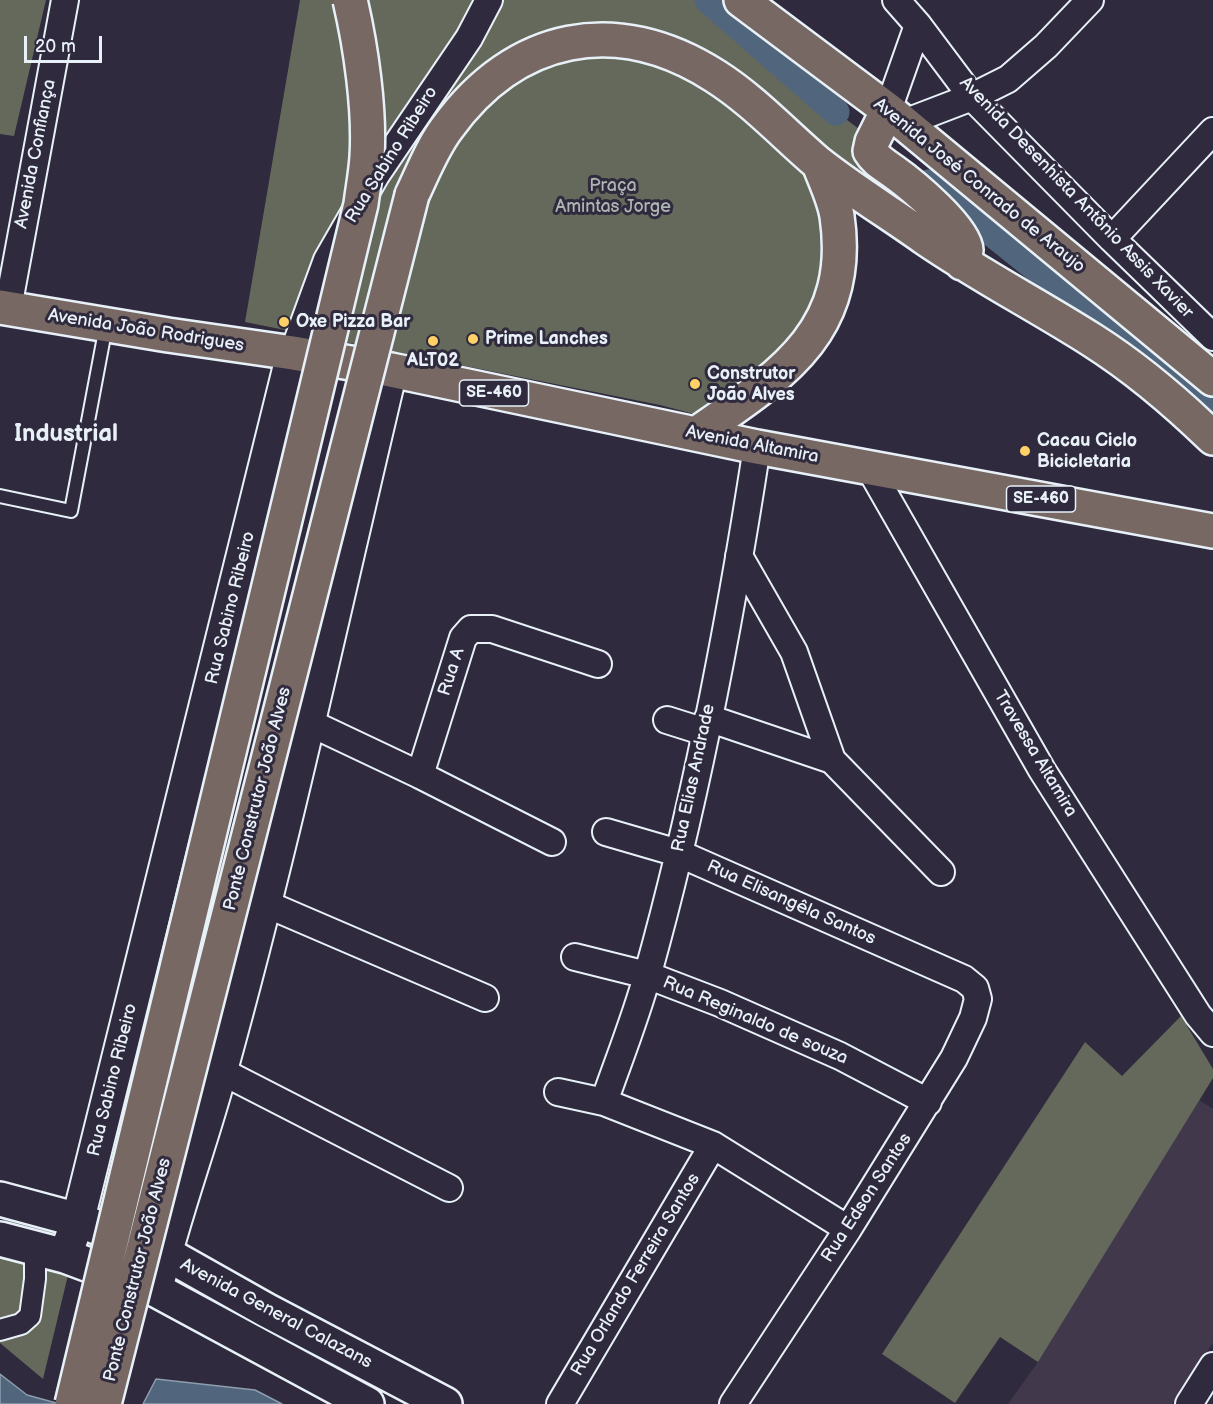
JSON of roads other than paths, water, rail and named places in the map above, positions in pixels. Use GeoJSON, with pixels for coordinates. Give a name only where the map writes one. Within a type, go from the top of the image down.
{"type":"FeatureCollection","features":[{"type":"Feature","properties":{"kind":"main road","name":"Ponte Construtor João Alves"},"geometry":{"type":"LineString","coordinates":[[72,1404],[362,204],[367,156],[366,114],[362,65],[350,0]]}},
{"type":"Feature","properties":{"kind":"main road","name":"Avenida José Conrado de Araujo"},"geometry":{"type":"LineString","coordinates":[[741,0],[896,116],[1213,379]]}},
{"type":"Feature","properties":{"kind":"main road","name":"Ponte Construtor João Alves"},"geometry":{"type":"LineString","coordinates":[[104,1404],[412,195],[434,149],[465,105],[495,76],[523,58],[557,46],[596,39],[651,47],[693,63],[717,77],[780,127],[819,164]]}},
{"type":"Feature","properties":{"kind":"main road"},"geometry":{"type":"LineString","coordinates":[[896,116],[872,142],[870,151],[875,159],[895,172],[939,210],[952,225],[964,242],[966,251],[962,263]]}},
{"type":"Feature","properties":{"kind":"main road"},"geometry":{"type":"LineString","coordinates":[[819,164],[962,263],[1102,347],[1182,408],[1213,438]]}},
{"type":"Feature","properties":{"kind":"main road"},"geometry":{"type":"LineString","coordinates":[[696,434],[746,400],[792,362],[814,336],[830,303],[839,251],[837,214],[819,164]]}},
{"type":"Feature","properties":{"kind":"main road","name":"Avenida João Rodrigues"},"geometry":{"type":"LineString","coordinates":[[4,308],[293,353]]}},
{"type":"Feature","properties":{"kind":"main road","name":"Avenida Altamira"},"geometry":{"type":"LineString","coordinates":[[293,353],[391,370],[757,447],[1213,531]]}},
{"type":"Feature","properties":{"kind":"main road","name":"Avenida General Calazans"},"geometry":{"type":"LineString","coordinates":[[0,1199],[78,1220],[165,1253],[266,1310],[445,1404]]}},
{"type":"Feature","properties":{"kind":"main road","name":"Avenida General Calazans"},"geometry":{"type":"LineString","coordinates":[[28,1247],[156,1290],[367,1404]]}},
{"type":"Feature","properties":{"kind":"street","name":"Avenida Confiança"},"geometry":{"type":"LineString","coordinates":[[4,308],[65,0]]}},
{"type":"Feature","properties":{"kind":"street","name":"Rua Sabino Ribeiro"},"geometry":{"type":"LineString","coordinates":[[28,1247],[78,1220],[293,353],[327,260],[397,141],[469,38],[489,0]]}},
{"type":"Feature","properties":{"kind":"street","name":"Avenida Desenhista Antônio Assis Xavier"},"geometry":{"type":"LineString","coordinates":[[896,0],[918,25],[972,97],[1112,239],[1213,337]]}},
{"type":"Feature","properties":{"kind":"street"},"geometry":{"type":"LineString","coordinates":[[918,25],[896,116],[972,97],[1008,78],[1046,46],[1090,0]]}},
{"type":"Feature","properties":{"kind":"street"},"geometry":{"type":"LineString","coordinates":[[1112,239],[1213,131]]}},
{"type":"Feature","properties":{"kind":"street"},"geometry":{"type":"LineString","coordinates":[[156,1290],[165,1253],[221,1071],[264,903],[391,370]]}},
{"type":"Feature","properties":{"kind":"street","name":"Rua Elias Andrade"},"geometry":{"type":"LineString","coordinates":[[604,1102],[648,975],[678,853],[707,725],[757,447]]}},
{"type":"Feature","properties":{"kind":"street","name":"Travessa Altamira"},"geometry":{"type":"LineString","coordinates":[[869,467],[1042,770],[1198,1015],[1213,1033]]}},
{"type":"Feature","properties":{"kind":"street"},"geometry":{"type":"LineString","coordinates":[[739,556],[794,652],[832,760],[941,872]]}},
{"type":"Feature","properties":{"kind":"street","name":"Rua A"},"geometry":{"type":"LineString","coordinates":[[420,775],[453,665],[463,638],[468,632],[478,628],[492,629],[598,664]]}},
{"type":"Feature","properties":{"kind":"street"},"geometry":{"type":"LineString","coordinates":[[668,720],[707,725],[832,760]]}},
{"type":"Feature","properties":{"kind":"street"},"geometry":{"type":"LineString","coordinates":[[308,722],[420,775],[552,842]]}},
{"type":"Feature","properties":{"kind":"street","name":"Rua Elisangêla Santos"},"geometry":{"type":"LineString","coordinates":[[606,832],[678,853],[972,984]]}},
{"type":"Feature","properties":{"kind":"street"},"geometry":{"type":"LineString","coordinates":[[264,903],[485,998]]}},
{"type":"Feature","properties":{"kind":"street","name":"Rua Reginaldo de souza"},"geometry":{"type":"LineString","coordinates":[[575,957],[648,975],[720,1004],[840,1056],[928,1102]]}},
{"type":"Feature","properties":{"kind":"street","name":"Rua Edson Santos"},"geometry":{"type":"LineString","coordinates":[[733,1404],[848,1228],[954,1058],[973,1018],[978,994],[972,984]]}},
{"type":"Feature","properties":{"kind":"street"},"geometry":{"type":"LineString","coordinates":[[221,1071],[449,1188]]}},
{"type":"Feature","properties":{"kind":"street"},"geometry":{"type":"LineString","coordinates":[[558,1092],[604,1102],[713,1145],[848,1228]]}},
{"type":"Feature","properties":{"kind":"street","name":"Rua Orlando Ferreira Santos"},"geometry":{"type":"LineString","coordinates":[[560,1404],[713,1145]]}},
{"type":"Feature","properties":{"kind":"street"},"geometry":{"type":"LineString","coordinates":[[0,1330],[21,1324],[30,1316],[34,1279],[28,1247]]}},
{"type":"Feature","properties":{"kind":"street"},"geometry":{"type":"LineString","coordinates":[[1189,1404],[1213,1366]]}},
{"type":"Feature","properties":{"kind":"lane"},"geometry":{"type":"LineString","coordinates":[[0,496],[71,511],[106,325]]}},
{"type":"Feature","properties":{"kind":"water"},"geometry":{"type":"Polygon","coordinates":[[[0,1374],[27,1395],[60,1404],[0,1404],[0,1374]]]}},
{"type":"Feature","properties":{"kind":"water"},"geometry":{"type":"Polygon","coordinates":[[[156,1379],[255,1390],[282,1404],[143,1404],[156,1379]]]}},
{"type":"Feature","properties":{"kind":"waterway"},"geometry":{"type":"LineString","coordinates":[[708,0],[836,112]]}},
{"type":"Feature","properties":{"kind":"waterway"},"geometry":{"type":"LineString","coordinates":[[929,183],[1129,343],[1190,394],[1213,417]]}},
{"type":"Feature","properties":{"kind":"place","name":"Oxe Pizza Bar"},"geometry":{"type":"Point","coordinates":[284,322]}},
{"type":"Feature","properties":{"kind":"place","name":"Prime Lanches"},"geometry":{"type":"Point","coordinates":[473,339]}},
{"type":"Feature","properties":{"kind":"place","name":"ALT02"},"geometry":{"type":"Point","coordinates":[433,341]}},
{"type":"Feature","properties":{"kind":"place","name":"Construtor João Alves"},"geometry":{"type":"Point","coordinates":[695,384]}},
{"type":"Feature","properties":{"kind":"place","name":"Cacau Ciclo Bicicletaria"},"geometry":{"type":"Point","coordinates":[1025,451]}},
{"type":"Feature","properties":{"kind":"district","name":"Industrial"},"geometry":{"type":"Point","coordinates":[66,435]}},
{"type":"Feature","properties":{"kind":"park label","name":"Praça Amintas Jorge"},"geometry":{"type":"Point","coordinates":[613,196]}}]}
